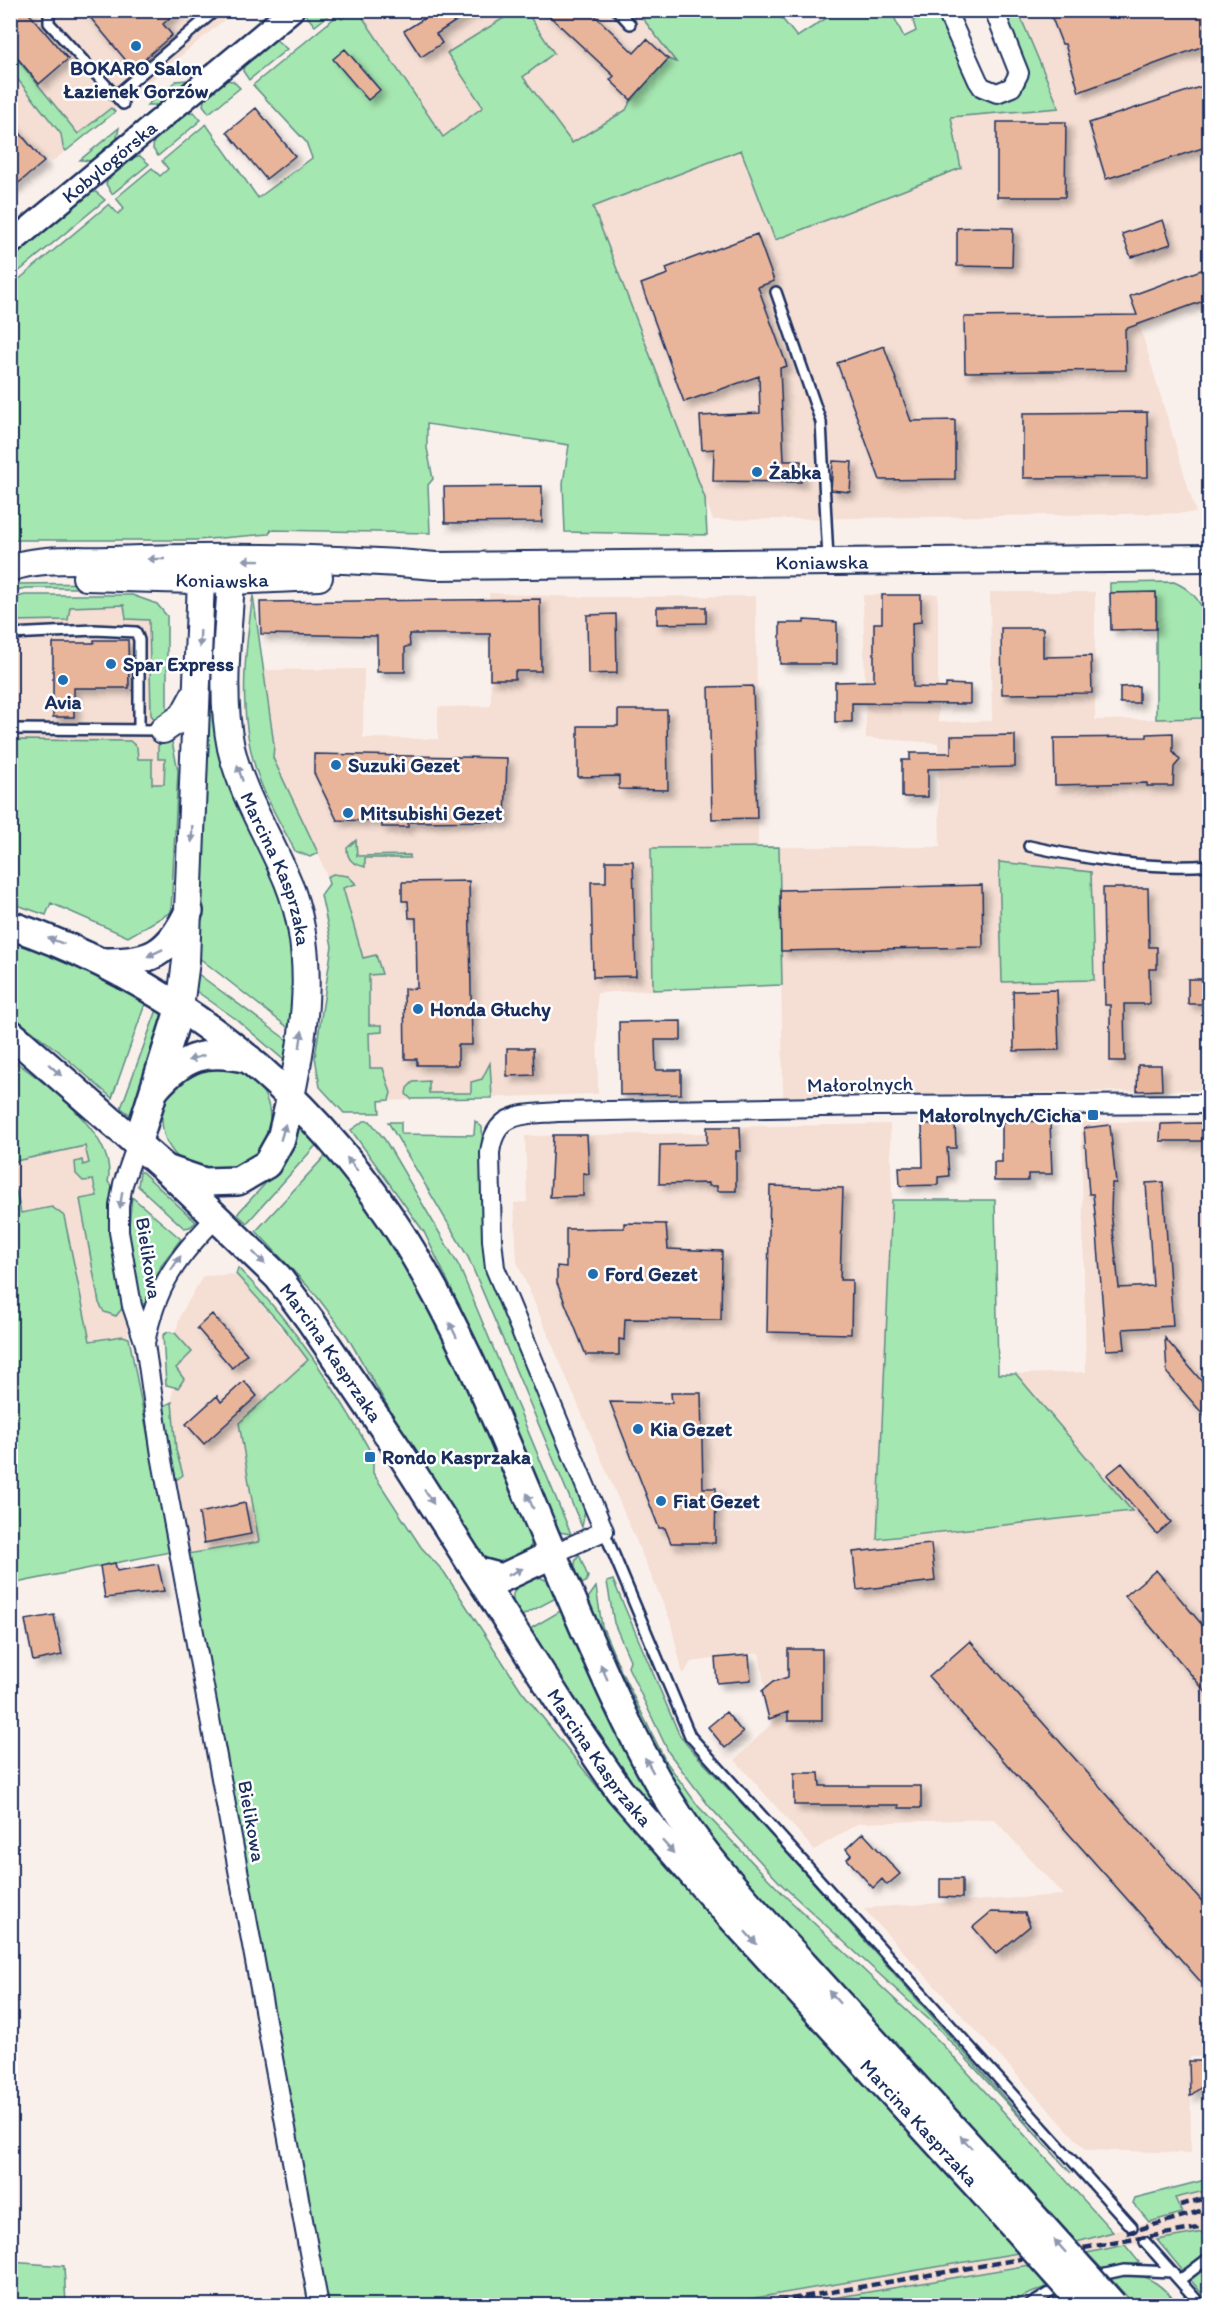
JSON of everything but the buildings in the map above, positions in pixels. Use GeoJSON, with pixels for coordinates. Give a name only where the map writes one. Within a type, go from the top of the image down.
{"type":"FeatureCollection","features":[{"type":"Feature","properties":{"kind":"main road","name":"Koniawska"},"geometry":{"type":"LineString","coordinates":[[10,570],[42,577],[380,561],[436,566],[1209,558]]}},
{"type":"Feature","properties":{"kind":"main road","name":"Koniawska"},"geometry":{"type":"LineString","coordinates":[[208,570],[231,580],[388,574],[436,566]]}},
{"type":"Feature","properties":{"kind":"main road"},"geometry":{"type":"LineString","coordinates":[[137,1144],[185,987],[199,674],[208,570]]}},
{"type":"Feature","properties":{"kind":"main road","name":"Marcina Kasprzaka"},"geometry":{"type":"LineString","coordinates":[[231,580],[226,701],[231,748],[245,790],[289,885],[306,952],[307,992],[291,1097],[331,1139],[366,1181],[393,1221],[433,1290],[478,1383],[628,1725],[667,1796],[689,1830],[730,1883],[993,2188],[1085,2306]]}},
{"type":"Feature","properties":{"kind":"main road"},"geometry":{"type":"LineString","coordinates":[[151,729],[183,716],[190,707],[199,674]]}},
{"type":"Feature","properties":{"kind":"main road"},"geometry":{"type":"LineString","coordinates":[[151,729],[186,748],[191,757],[194,777]]}},
{"type":"Feature","properties":{"kind":"main road"},"geometry":{"type":"LineString","coordinates":[[100,962],[132,963],[159,952],[169,945],[189,910]]}},
{"type":"Feature","properties":{"kind":"main road"},"geometry":{"type":"LineString","coordinates":[[10,925],[62,943],[155,990],[249,1059],[291,1097],[281,1139],[267,1164],[217,1217]]}},
{"type":"Feature","properties":{"kind":"main road"},"geometry":{"type":"LineString","coordinates":[[10,1033],[166,1169],[204,1182],[225,1183],[250,1175],[267,1164]]}},
{"type":"Feature","properties":{"kind":"main road"},"geometry":{"type":"LineString","coordinates":[[153,1091],[180,1064],[200,1055],[223,1053],[249,1059]]}},
{"type":"Feature","properties":{"kind":"main road","name":"Marcina Kasprzaka"},"geometry":{"type":"LineString","coordinates":[[166,1169],[278,1277],[310,1320],[397,1448],[586,1742],[634,1807],[993,2188],[1113,2305]]}},
{"type":"Feature","properties":{"kind":"main road"},"geometry":{"type":"LineString","coordinates":[[476,1571],[502,1578],[553,1554]]}},
{"type":"Feature","properties":{"kind":"street","name":"Kobylogórska"},"geometry":{"type":"LineString","coordinates":[[10,244],[292,10]]}},
{"type":"Feature","properties":{"kind":"street"},"geometry":{"type":"LineString","coordinates":[[946,10],[978,81],[989,91],[997,93],[1012,87],[1019,73],[994,10]]}},
{"type":"Feature","properties":{"kind":"street","name":"Małorolnych"},"geometry":{"type":"LineString","coordinates":[[604,1531],[495,1268],[492,1240],[491,1141],[499,1126],[511,1117],[558,1112],[875,1106],[1209,1104]]}},
{"type":"Feature","properties":{"kind":"street","name":"Bielikowa"},"geometry":{"type":"LineString","coordinates":[[137,1144],[123,1184],[118,1220],[132,1306],[145,1344],[161,1455],[319,2306]]}},
{"type":"Feature","properties":{"kind":"street","name":"Bielikowa"},"geometry":{"type":"LineString","coordinates":[[145,1344],[150,1315],[169,1273],[180,1255],[217,1217]]}},
{"type":"Feature","properties":{"kind":"street"},"geometry":{"type":"LineString","coordinates":[[553,1554],[604,1531]]}},
{"type":"Feature","properties":{"kind":"lane"},"geometry":{"type":"LineString","coordinates":[[49,10],[50,22],[123,105]]}},
{"type":"Feature","properties":{"kind":"lane"},"geometry":{"type":"LineString","coordinates":[[115,96],[216,10]]}},
{"type":"Feature","properties":{"kind":"lane"},"geometry":{"type":"LineString","coordinates":[[617,10],[630,24]]}},
{"type":"Feature","properties":{"kind":"lane"},"geometry":{"type":"LineString","coordinates":[[776,292],[821,422],[828,562]]}},
{"type":"Feature","properties":{"kind":"lane"},"geometry":{"type":"LineString","coordinates":[[10,634],[105,630],[136,632],[139,639],[151,729],[10,729]]}},
{"type":"Feature","properties":{"kind":"lane"},"geometry":{"type":"LineString","coordinates":[[1029,846],[1126,864],[1183,867],[1209,864]]}},
{"type":"Feature","properties":{"kind":"lane"},"geometry":{"type":"LineString","coordinates":[[604,1531],[690,1736],[1131,2227]]}},
{"type":"Feature","properties":{"kind":"lane"},"geometry":{"type":"LineString","coordinates":[[1145,2242],[1202,2306]]}},
{"type":"Feature","properties":{"kind":"lane"},"geometry":{"type":"LineString","coordinates":[[1180,2280],[1209,2257]]}},
{"type":"Feature","properties":{"kind":"lane"},"geometry":{"type":"LineString","coordinates":[[1028,2306],[1058,2286],[1088,2278],[1124,2270],[1172,2272]]}},
{"type":"Feature","properties":{"kind":"shaded area"},"geometry":{"type":"Polygon","coordinates":[[[11,11],[235,11],[66,151],[52,162],[48,158],[11,190],[11,11]]]}},
{"type":"Feature","properties":{"kind":"shaded area"},"geometry":{"type":"Polygon","coordinates":[[[361,11],[776,11],[741,150],[775,240],[951,117],[1059,108],[1018,11],[1209,11],[1209,301],[1140,327],[1196,513],[713,520],[593,207],[368,114],[361,11]]]}},
{"type":"Feature","properties":{"kind":"shaded area"},"geometry":{"type":"Polygon","coordinates":[[[990,592],[1095,592],[1095,720],[1202,718],[1205,843],[1210,875],[1209,1090],[783,1096],[779,847],[940,847],[938,743],[866,738],[863,595],[938,594],[938,722],[992,721],[990,592]]]}},
{"type":"Feature","properties":{"kind":"shaded area"},"geometry":{"type":"Polygon","coordinates":[[[489,593],[575,597],[756,596],[758,847],[651,849],[653,990],[597,993],[598,1094],[379,1101],[360,1098],[332,882],[327,877],[273,758],[259,670],[364,669],[363,738],[438,739],[438,707],[491,706],[489,593]]]}},
{"type":"Feature","properties":{"kind":"shaded area"},"geometry":{"type":"Polygon","coordinates":[[[124,605],[124,618],[149,620],[151,715],[156,721],[165,759],[164,784],[152,784],[130,741],[11,742],[10,621],[68,620],[70,607],[124,605]]]}},
{"type":"Feature","properties":{"kind":"shaded area"},"geometry":{"type":"Polygon","coordinates":[[[1209,1121],[1210,2056],[1190,2057],[1191,2153],[1086,2150],[863,1908],[1063,1895],[994,1819],[859,1823],[814,1850],[735,1760],[771,1724],[759,1653],[691,1662],[683,1675],[670,1620],[517,1262],[514,1203],[527,1202],[525,1136],[706,1133],[707,1127],[890,1124],[892,1200],[877,1538],[1131,1510],[1016,1374],[1086,1372],[1081,1122],[1209,1121]]]}},
{"type":"Feature","properties":{"kind":"shaded area"},"geometry":{"type":"Polygon","coordinates":[[[90,1139],[129,1338],[123,1336],[90,1341],[64,1216],[52,1208],[11,1215],[11,1153],[90,1139]]]}},
{"type":"Feature","properties":{"kind":"shaded area"},"geometry":{"type":"Polygon","coordinates":[[[236,1274],[308,1360],[239,1423],[259,1542],[188,1554],[176,1480],[183,1475],[176,1450],[172,1402],[175,1333],[181,1314],[203,1276],[236,1274]]]}},
{"type":"Feature","properties":{"kind":"shaded area"},"geometry":{"type":"Polygon","coordinates":[[[1209,2190],[1209,2231],[1087,2253],[1077,2242],[1181,2213],[1174,2198],[1209,2190]]]}},
{"type":"Feature","properties":{"kind":"shaded area"},"geometry":{"type":"Polygon","coordinates":[[[1018,2253],[1029,2265],[792,2305],[714,2306],[1018,2253]]]}},
{"type":"Feature","properties":{"kind":"green space"},"geometry":{"type":"Polygon","coordinates":[[[839,10],[891,11],[904,37],[916,31],[913,21],[923,11],[935,11],[941,15],[976,96],[989,100],[1014,95],[1024,88],[1027,75],[1001,11],[1018,11],[1059,108],[951,117],[961,168],[775,240],[741,150],[593,207],[705,498],[707,535],[565,532],[563,483],[569,445],[427,424],[427,448],[433,479],[428,485],[430,533],[271,530],[269,534],[197,540],[11,540],[10,303],[16,299],[11,292],[11,286],[109,204],[118,214],[124,208],[116,198],[152,168],[160,176],[168,169],[162,161],[206,124],[258,198],[312,158],[306,142],[253,85],[338,15],[342,19],[352,11],[371,11],[363,18],[443,137],[483,107],[447,53],[515,11],[526,11],[554,53],[523,77],[572,143],[626,110],[631,100],[668,59],[676,62],[637,11],[776,11],[797,37],[839,10]]]}},
{"type":"Feature","properties":{"kind":"green space"},"geometry":{"type":"Polygon","coordinates":[[[308,11],[334,11],[315,26],[305,14],[308,11]]]}},
{"type":"Feature","properties":{"kind":"green space"},"geometry":{"type":"Polygon","coordinates":[[[275,39],[287,49],[249,80],[243,71],[244,65],[275,39]]]}},
{"type":"Feature","properties":{"kind":"green space"},"geometry":{"type":"Polygon","coordinates":[[[10,50],[78,134],[111,108],[115,112],[66,151],[61,134],[11,71],[10,50]]]}},
{"type":"Feature","properties":{"kind":"green space"},"geometry":{"type":"Polygon","coordinates":[[[189,80],[162,105],[147,105],[176,81],[189,80]]]}},
{"type":"Feature","properties":{"kind":"green space"},"geometry":{"type":"Polygon","coordinates":[[[225,80],[233,81],[240,88],[209,113],[203,105],[205,97],[225,80]]]}},
{"type":"Feature","properties":{"kind":"green space"},"geometry":{"type":"Polygon","coordinates":[[[194,112],[201,120],[158,156],[153,149],[154,139],[185,113],[194,112]]]}},
{"type":"Feature","properties":{"kind":"green space"},"geometry":{"type":"Polygon","coordinates":[[[119,128],[116,142],[93,161],[80,160],[119,128]]]}},
{"type":"Feature","properties":{"kind":"green space"},"geometry":{"type":"Polygon","coordinates":[[[140,156],[149,164],[112,194],[106,184],[111,175],[125,162],[140,156]]]}},
{"type":"Feature","properties":{"kind":"green space"},"geometry":{"type":"Polygon","coordinates":[[[96,192],[105,200],[11,278],[11,258],[89,193],[96,192]]]}},
{"type":"Feature","properties":{"kind":"green space"},"geometry":{"type":"Polygon","coordinates":[[[1174,582],[1193,595],[1204,615],[1209,615],[1209,718],[1156,719],[1156,593],[1110,593],[1110,583],[1174,582]]]}},
{"type":"Feature","properties":{"kind":"green space"},"geometry":{"type":"Polygon","coordinates":[[[115,583],[115,588],[25,588],[11,592],[13,584],[115,583]]]}},
{"type":"Feature","properties":{"kind":"green space"},"geometry":{"type":"Polygon","coordinates":[[[25,595],[132,595],[157,604],[167,616],[167,714],[156,721],[151,715],[149,620],[126,619],[124,605],[70,607],[68,620],[11,621],[10,599],[25,595]]]}},
{"type":"Feature","properties":{"kind":"green space"},"geometry":{"type":"Polygon","coordinates":[[[253,595],[274,745],[273,758],[318,853],[310,857],[295,851],[268,799],[253,759],[245,712],[245,665],[253,595]]]}},
{"type":"Feature","properties":{"kind":"green space"},"geometry":{"type":"Polygon","coordinates":[[[216,599],[219,600],[217,689],[287,909],[296,963],[290,1029],[198,957],[213,603],[216,599]]]}},
{"type":"Feature","properties":{"kind":"green space"},"geometry":{"type":"Polygon","coordinates":[[[17,740],[130,741],[137,747],[138,759],[152,759],[152,784],[164,784],[165,759],[158,759],[158,746],[161,741],[172,742],[178,770],[171,912],[128,937],[51,903],[46,915],[11,903],[10,742],[17,740]]]}},
{"type":"Feature","properties":{"kind":"green space"},"geometry":{"type":"Polygon","coordinates":[[[356,840],[357,856],[410,855],[410,858],[365,858],[365,867],[361,866],[352,861],[347,852],[347,848],[356,840]]]}},
{"type":"Feature","properties":{"kind":"green space"},"geometry":{"type":"Polygon","coordinates":[[[779,847],[782,985],[653,990],[651,848],[779,847]]]}},
{"type":"Feature","properties":{"kind":"green space"},"geometry":{"type":"Polygon","coordinates":[[[999,862],[1091,872],[1094,980],[1002,982],[999,862]]]}},
{"type":"Feature","properties":{"kind":"green space"},"geometry":{"type":"Polygon","coordinates":[[[333,874],[348,876],[356,884],[343,888],[363,958],[376,955],[382,974],[369,975],[369,1025],[382,1025],[382,1032],[369,1033],[370,1068],[383,1068],[391,1093],[389,1100],[379,1101],[380,1113],[344,1113],[320,1087],[315,1057],[332,946],[321,895],[329,884],[327,877],[333,874]]]}},
{"type":"Feature","properties":{"kind":"green space"},"geometry":{"type":"Polygon","coordinates":[[[10,938],[80,965],[144,999],[145,1004],[112,1098],[57,1050],[11,1015],[10,938]]]}},
{"type":"Feature","properties":{"kind":"green space"},"geometry":{"type":"Polygon","coordinates":[[[198,974],[287,1040],[285,1061],[236,1019],[196,991],[198,974]]]}},
{"type":"Feature","properties":{"kind":"green space"},"geometry":{"type":"Polygon","coordinates":[[[158,1007],[164,1012],[132,1116],[121,1108],[158,1007]]]}},
{"type":"Feature","properties":{"kind":"green space"},"geometry":{"type":"Polygon","coordinates":[[[10,1058],[42,1081],[76,1112],[102,1146],[108,1164],[108,1182],[114,1188],[109,1209],[125,1305],[116,1316],[104,1312],[99,1303],[80,1199],[97,1196],[93,1180],[83,1181],[76,1174],[75,1162],[82,1160],[83,1165],[89,1163],[85,1146],[11,1162],[10,1058]]]}},
{"type":"Feature","properties":{"kind":"green space"},"geometry":{"type":"Polygon","coordinates":[[[490,1063],[492,1098],[411,1099],[406,1094],[407,1088],[413,1082],[429,1081],[429,1093],[471,1093],[471,1082],[482,1079],[490,1063]]]}},
{"type":"Feature","properties":{"kind":"green space"},"geometry":{"type":"Polygon","coordinates":[[[216,1065],[237,1069],[254,1081],[266,1098],[270,1119],[266,1140],[254,1157],[237,1169],[216,1173],[195,1169],[178,1157],[166,1140],[162,1119],[166,1098],[178,1081],[195,1069],[216,1065]]]}},
{"type":"Feature","properties":{"kind":"green space"},"geometry":{"type":"Polygon","coordinates":[[[364,1121],[370,1121],[385,1140],[459,1266],[571,1534],[559,1532],[551,1520],[453,1292],[424,1232],[351,1130],[364,1121]]]}},
{"type":"Feature","properties":{"kind":"green space"},"geometry":{"type":"Polygon","coordinates":[[[475,1121],[482,1127],[485,1256],[491,1282],[585,1510],[582,1527],[468,1257],[388,1122],[401,1122],[401,1134],[474,1135],[475,1121]]]}},
{"type":"Feature","properties":{"kind":"green space"},"geometry":{"type":"Polygon","coordinates":[[[299,1124],[318,1143],[247,1223],[238,1215],[239,1212],[286,1161],[299,1124]]]}},
{"type":"Feature","properties":{"kind":"green space"},"geometry":{"type":"Polygon","coordinates":[[[327,1154],[355,1186],[395,1247],[459,1370],[533,1540],[526,1552],[514,1560],[500,1565],[486,1565],[406,1438],[347,1336],[315,1294],[256,1231],[327,1154]]]}},
{"type":"Feature","properties":{"kind":"green space"},"geometry":{"type":"Polygon","coordinates":[[[140,1172],[196,1222],[184,1228],[138,1186],[140,1172]]]}},
{"type":"Feature","properties":{"kind":"green space"},"geometry":{"type":"Polygon","coordinates":[[[16,1191],[21,1213],[52,1207],[64,1216],[90,1341],[123,1336],[129,1338],[170,1552],[11,1584],[10,1192],[16,1191]]]}},
{"type":"Feature","properties":{"kind":"green space"},"geometry":{"type":"Polygon","coordinates":[[[132,1197],[181,1239],[162,1264],[145,1304],[141,1304],[128,1235],[132,1197]]]}},
{"type":"Feature","properties":{"kind":"green space"},"geometry":{"type":"Polygon","coordinates":[[[892,1200],[995,1200],[998,1374],[1016,1374],[1132,1511],[877,1539],[892,1200]]]}},
{"type":"Feature","properties":{"kind":"green space"},"geometry":{"type":"Polygon","coordinates":[[[238,1268],[277,1311],[312,1357],[373,1456],[373,1473],[421,1547],[444,1572],[521,1690],[607,1799],[1018,2253],[714,2305],[327,2305],[188,1555],[184,1555],[162,1407],[172,1402],[176,1450],[183,1475],[176,1480],[188,1554],[259,1542],[239,1423],[308,1360],[284,1328],[236,1274],[238,1268]]]}},
{"type":"Feature","properties":{"kind":"green space"},"geometry":{"type":"Polygon","coordinates":[[[168,1332],[175,1333],[192,1352],[176,1368],[184,1379],[178,1388],[166,1385],[163,1335],[168,1332]]]}},
{"type":"Feature","properties":{"kind":"green space"},"geometry":{"type":"Polygon","coordinates":[[[579,1554],[588,1577],[586,1582],[579,1585],[575,1565],[579,1554]]]}},
{"type":"Feature","properties":{"kind":"green space"},"geometry":{"type":"Polygon","coordinates":[[[539,1577],[550,1582],[556,1598],[522,1616],[519,1615],[513,1600],[515,1590],[518,1586],[539,1577]]]}},
{"type":"Feature","properties":{"kind":"green space"},"geometry":{"type":"Polygon","coordinates":[[[613,1580],[679,1734],[688,1746],[771,1835],[1071,2173],[937,2027],[782,1885],[709,1806],[669,1753],[628,1667],[630,1660],[614,1623],[607,1582],[613,1580]]]}},
{"type":"Feature","properties":{"kind":"green space"},"geometry":{"type":"Polygon","coordinates":[[[596,1587],[602,1626],[621,1671],[665,1760],[698,1806],[783,1894],[940,2042],[1113,2232],[1077,2242],[1015,2173],[1012,2175],[743,1878],[683,1798],[643,1726],[586,1601],[596,1587]]]}},
{"type":"Feature","properties":{"kind":"green space"},"geometry":{"type":"Polygon","coordinates":[[[562,1610],[687,1847],[625,1780],[528,1630],[562,1610]]]}},
{"type":"Feature","properties":{"kind":"green space"},"geometry":{"type":"Polygon","coordinates":[[[1209,2179],[1209,2190],[1175,2198],[1182,2213],[1149,2222],[1133,2203],[1135,2198],[1209,2179]]]}},
{"type":"Feature","properties":{"kind":"green space"},"geometry":{"type":"Polygon","coordinates":[[[1209,2231],[1209,2302],[1157,2240],[1209,2231]]]}},
{"type":"Feature","properties":{"kind":"green space"},"geometry":{"type":"Polygon","coordinates":[[[1125,2245],[1139,2262],[1135,2265],[1104,2271],[1087,2253],[1125,2245]]]}},
{"type":"Feature","properties":{"kind":"green space"},"geometry":{"type":"Polygon","coordinates":[[[10,2262],[64,2266],[66,2305],[11,2305],[10,2262]]]}},
{"type":"Feature","properties":{"kind":"green space"},"geometry":{"type":"Polygon","coordinates":[[[1029,2265],[1047,2287],[1024,2296],[1010,2305],[792,2305],[1029,2265]]]}},
{"type":"Feature","properties":{"kind":"green space"},"geometry":{"type":"Polygon","coordinates":[[[1125,2274],[1149,2279],[1179,2305],[1130,2305],[1127,2302],[1130,2300],[1110,2278],[1125,2274]]]}},
{"type":"Feature","properties":{"kind":"railway"},"geometry":{"type":"LineString","coordinates":[[1180,2205],[1210,2197]]}},
{"type":"Feature","properties":{"kind":"railway"},"geometry":{"type":"LineString","coordinates":[[1127,2233],[1210,2208]]}},
{"type":"Feature","properties":{"kind":"railway"},"geometry":{"type":"LineString","coordinates":[[751,2306],[1210,2226]]}},
{"type":"Feature","properties":{"kind":"place","name":"BOKARO Salon Łazienek Gorzów"},"geometry":{"type":"Point","coordinates":[136,46]}},
{"type":"Feature","properties":{"kind":"place","name":"Żabka"},"geometry":{"type":"Point","coordinates":[757,472]}},
{"type":"Feature","properties":{"kind":"place","name":"Spar Express"},"geometry":{"type":"Point","coordinates":[111,664]}},
{"type":"Feature","properties":{"kind":"place","name":"Avia"},"geometry":{"type":"Point","coordinates":[63,680]}},
{"type":"Feature","properties":{"kind":"place","name":"Suzuki Gezet"},"geometry":{"type":"Point","coordinates":[336,765]}},
{"type":"Feature","properties":{"kind":"place","name":"Mitsubishi Gezet"},"geometry":{"type":"Point","coordinates":[348,813]}},
{"type":"Feature","properties":{"kind":"place","name":"Honda Głuchy"},"geometry":{"type":"Point","coordinates":[418,1009]}},
{"type":"Feature","properties":{"kind":"place","name":"Małorolnych/Cicha"},"geometry":{"type":"Point","coordinates":[1093,1115]}},
{"type":"Feature","properties":{"kind":"place","name":"Ford Gezet"},"geometry":{"type":"Point","coordinates":[593,1274]}},
{"type":"Feature","properties":{"kind":"place","name":"Kia Gezet"},"geometry":{"type":"Point","coordinates":[638,1429]}},
{"type":"Feature","properties":{"kind":"place","name":"Rondo Kasprzaka"},"geometry":{"type":"Point","coordinates":[370,1457]}},
{"type":"Feature","properties":{"kind":"place","name":"Fiat Gezet"},"geometry":{"type":"Point","coordinates":[661,1501]}}]}
